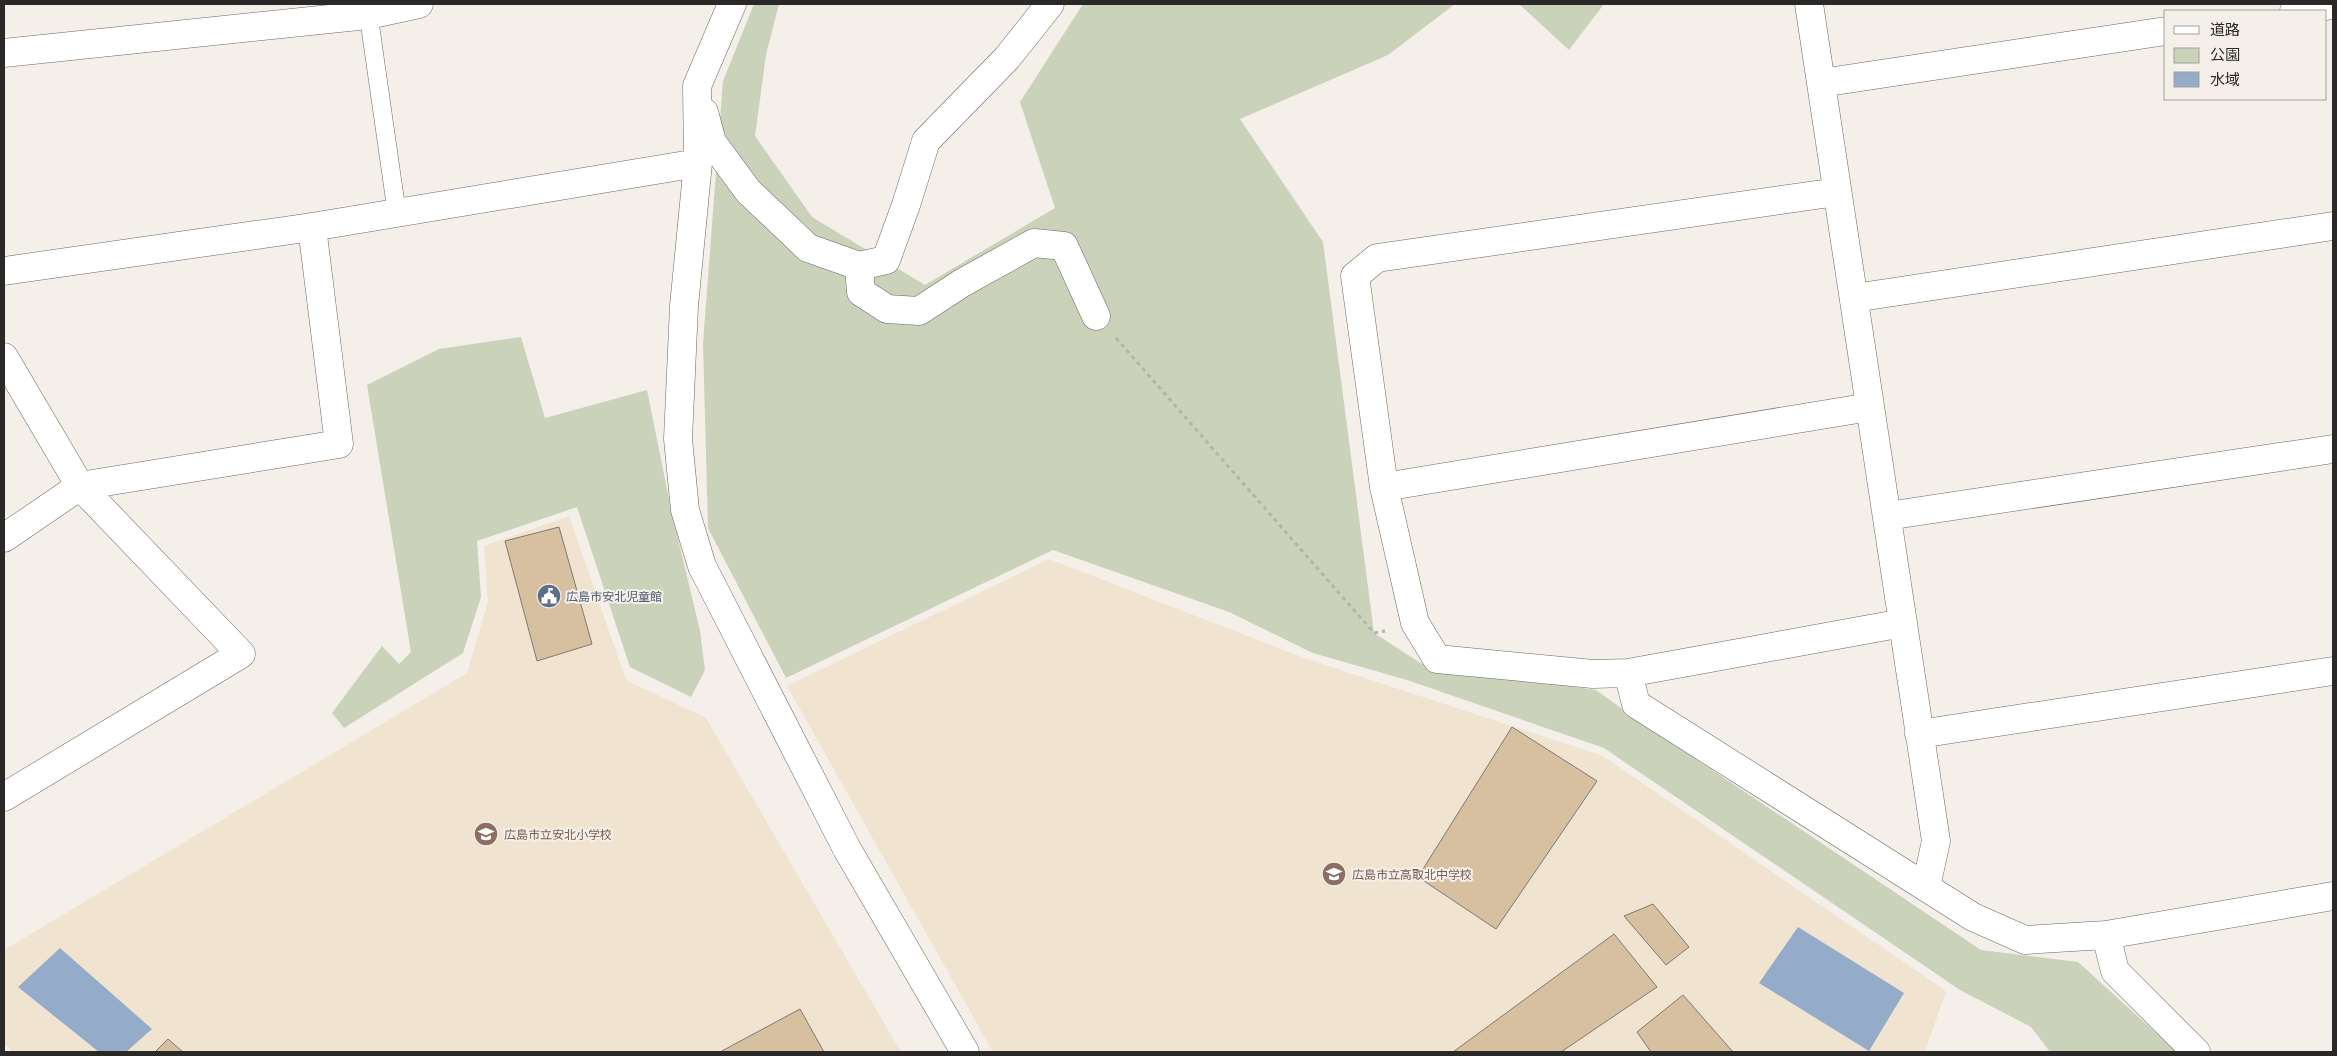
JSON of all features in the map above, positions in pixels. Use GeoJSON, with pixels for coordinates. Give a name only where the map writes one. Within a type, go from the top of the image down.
{"type":"FeatureCollection","features":[{"type":"Feature","properties":{"kind":"street"},"geometry":{"type":"LineString","coordinates":[[4,53],[419,4]]}},
{"type":"Feature","properties":{"kind":"street"},"geometry":{"type":"LineString","coordinates":[[732,4],[697,86],[698,163],[684,306],[678,439],[685,510],[702,566],[848,850],[965,1052]]}},
{"type":"Feature","properties":{"kind":"street"},"geometry":{"type":"LineString","coordinates":[[697,86],[712,142],[748,191],[808,248],[859,266],[886,260],[926,141],[1007,58],[1050,4]]}},
{"type":"Feature","properties":{"kind":"street"},"geometry":{"type":"LineString","coordinates":[[1809,4],[1936,842],[1926,888]]}},
{"type":"Feature","properties":{"kind":"street"},"geometry":{"type":"LineString","coordinates":[[2300,10],[2333,5]]}},
{"type":"Feature","properties":{"kind":"street"},"geometry":{"type":"LineString","coordinates":[[1821,83],[2164,31]]}},
{"type":"Feature","properties":{"kind":"street"},"geometry":{"type":"LineString","coordinates":[[4,271],[397,214],[698,163]]}},
{"type":"Feature","properties":{"kind":"street"},"geometry":{"type":"LineString","coordinates":[[1837,192],[1377,258],[1355,276],[1384,487],[1415,623],[1437,659],[1593,674],[1628,673],[1903,624]]}},
{"type":"Feature","properties":{"kind":"street"},"geometry":{"type":"LineString","coordinates":[[1854,298],[2333,226]]}},
{"type":"Feature","properties":{"kind":"street"},"geometry":{"type":"LineString","coordinates":[[4,538],[80,486],[339,444],[312,227]]}},
{"type":"Feature","properties":{"kind":"street"},"geometry":{"type":"LineString","coordinates":[[859,266],[861,292],[887,309],[920,311],[962,283],[1034,243],[1064,246],[1096,316]]}},
{"type":"Feature","properties":{"kind":"street"},"geometry":{"type":"LineString","coordinates":[[4,357],[80,486],[241,654],[4,797]]}},
{"type":"Feature","properties":{"kind":"street"},"geometry":{"type":"LineString","coordinates":[[1384,487],[1870,407]]}},
{"type":"Feature","properties":{"kind":"street"},"geometry":{"type":"LineString","coordinates":[[1887,516],[2333,449]]}},
{"type":"Feature","properties":{"kind":"street"},"geometry":{"type":"LineString","coordinates":[[1920,734],[2333,671]]}},
{"type":"Feature","properties":{"kind":"street"},"geometry":{"type":"LineString","coordinates":[[1628,673],[1636,704],[1973,917],[2025,940],[2106,935],[2333,896]]}},
{"type":"Feature","properties":{"kind":"street"},"geometry":{"type":"LineString","coordinates":[[2106,935],[2115,971],[2196,1052]]}},
{"type":"Feature","properties":{"kind":"lane"},"geometry":{"type":"LineString","coordinates":[[368,9],[397,214]]}},
{"type":"Feature","properties":{"kind":"path"},"geometry":{"type":"LineString","coordinates":[[1096,316],[1374,634],[1415,623]]}},
{"type":"Feature","properties":{"kind":"shaded area","name":"広島市立安北小学校"},"geometry":{"type":"Polygon","coordinates":[[[569,516],[626,680],[706,718],[901,1052],[13,1052],[4,1044],[4,950],[467,673],[488,602],[484,546],[569,516]]]}},
{"type":"Feature","properties":{"kind":"shaded area","name":"広島市立高取北中学校"},"geometry":{"type":"Polygon","coordinates":[[[1049,559],[1307,659],[1603,756],[1946,991],[1925,1052],[993,1052],[787,686],[1049,559]]]}},
{"type":"Feature","properties":{"kind":"green space"},"geometry":{"type":"Polygon","coordinates":[[[754,4],[779,4],[766,55],[755,136],[812,217],[925,285],[1055,208],[1020,102],[1083,4],[1455,4],[1388,55],[1240,119],[1323,242],[1374,633],[1422,664],[1596,690],[1639,721],[1981,950],[2078,962],[2177,1052],[2050,1052],[2031,1027],[1960,990],[1604,748],[1407,680],[1313,653],[1229,612],[1053,550],[786,678],[708,528],[703,343],[723,81],[754,4]]]}},
{"type":"Feature","properties":{"kind":"green space"},"geometry":{"type":"Polygon","coordinates":[[[1519,4],[1604,4],[1569,50],[1519,4]]]}},
{"type":"Feature","properties":{"kind":"green space"},"geometry":{"type":"Polygon","coordinates":[[[521,337],[545,418],[647,390],[671,509],[700,631],[705,670],[691,697],[630,667],[577,507],[477,541],[481,597],[463,653],[344,728],[332,713],[382,646],[399,664],[411,652],[367,385],[439,349],[521,337]]]}},
{"type":"Feature","properties":{"kind":"water"},"geometry":{"type":"Polygon","coordinates":[[[1798,927],[1904,993],[1869,1051],[1759,983],[1798,927]]]}},
{"type":"Feature","properties":{"kind":"water"},"geometry":{"type":"Polygon","coordinates":[[[60,948],[152,1029],[126,1052],[99,1052],[18,987],[60,948]]]}},
{"type":"Feature","properties":{"kind":"building"},"geometry":{"type":"Polygon","coordinates":[[[559,527],[592,644],[537,661],[505,541],[559,527]]]}},
{"type":"Feature","properties":{"kind":"building"},"geometry":{"type":"Polygon","coordinates":[[[1512,727],[1597,781],[1496,929],[1418,877],[1512,727]]]}},
{"type":"Feature","properties":{"kind":"building"},"geometry":{"type":"Polygon","coordinates":[[[1653,904],[1689,947],[1666,965],[1624,916],[1653,904]]]}},
{"type":"Feature","properties":{"kind":"building"},"geometry":{"type":"Polygon","coordinates":[[[1614,934],[1657,987],[1561,1052],[1453,1052],[1614,934]]]}},
{"type":"Feature","properties":{"kind":"building"},"geometry":{"type":"Polygon","coordinates":[[[1683,995],[1733,1052],[1651,1052],[1637,1032],[1683,995]]]}},
{"type":"Feature","properties":{"kind":"building"},"geometry":{"type":"Polygon","coordinates":[[[800,1009],[824,1052],[720,1052],[800,1009]]]}},
{"type":"Feature","properties":{"kind":"building"},"geometry":{"type":"Polygon","coordinates":[[[168,1039],[183,1052],[155,1052],[168,1039]]]}},
{"type":"Feature","properties":{"kind":"place","name":"広島市安北児童館"},"geometry":{"type":"Point","coordinates":[549,596]}},
{"type":"Feature","properties":{"kind":"place","name":"広島市立安北小学校"},"geometry":{"type":"Point","coordinates":[486,834]}},
{"type":"Feature","properties":{"kind":"place","name":"広島市立高取北中学校"},"geometry":{"type":"Point","coordinates":[1334,874]}}]}
